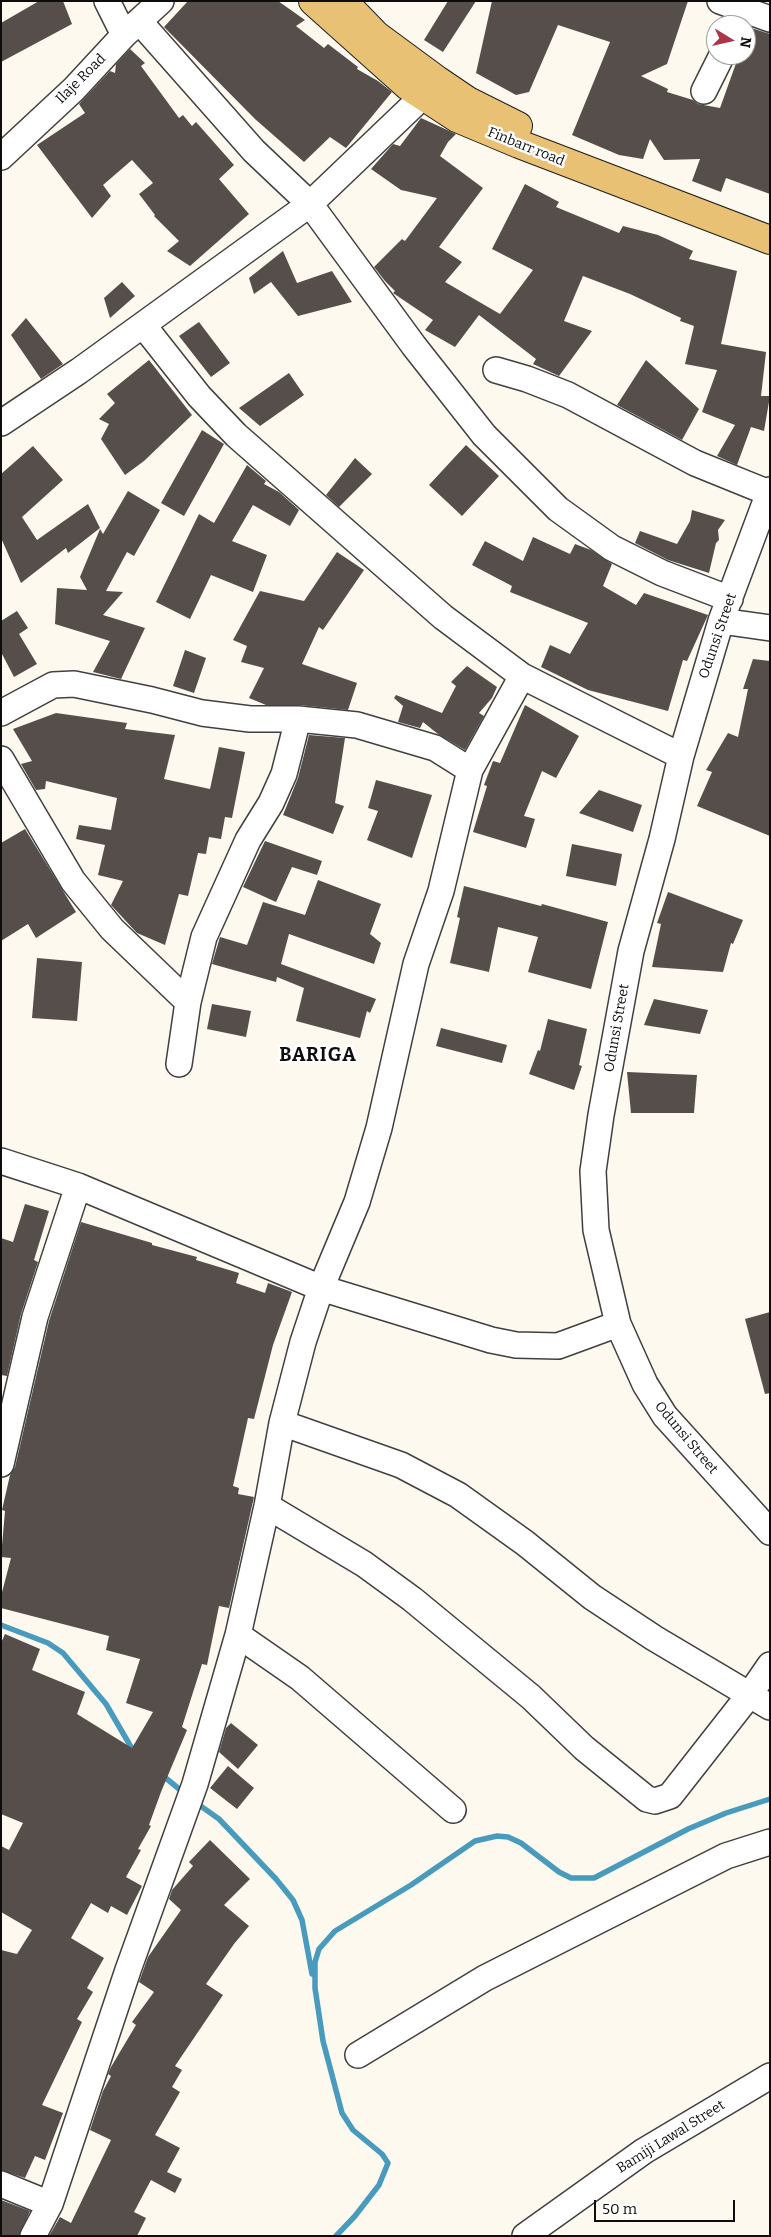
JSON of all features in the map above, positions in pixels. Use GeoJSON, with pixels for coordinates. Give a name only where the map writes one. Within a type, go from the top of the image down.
{"type":"FeatureCollection","features":[{"type":"Feature","properties":{"kind":"main road","name":"Finbarr road"},"geometry":{"type":"LineString","coordinates":[[313,1],[422,97],[457,118],[518,144],[770,240]]}},
{"type":"Feature","properties":{"kind":"main road","name":"Finbarr road"},"geometry":{"type":"LineString","coordinates":[[343,1],[376,35],[468,101],[527,130],[770,221]]}},
{"type":"Feature","properties":{"kind":"street"},"geometry":{"type":"LineString","coordinates":[[107,1],[254,151],[310,204],[414,346],[484,435],[558,509],[612,548],[662,573],[725,610],[770,628]]}},
{"type":"Feature","properties":{"kind":"street","name":"Ilaje Road"},"geometry":{"type":"LineString","coordinates":[[1,157],[74,89],[132,28],[162,1]]}},
{"type":"Feature","properties":{"kind":"street"},"geometry":{"type":"LineString","coordinates":[[720,1],[736,15]]}},
{"type":"Feature","properties":{"kind":"street"},"geometry":{"type":"LineString","coordinates":[[756,19],[770,19]]}},
{"type":"Feature","properties":{"kind":"street"},"geometry":{"type":"LineString","coordinates":[[704,91],[717,65]]}},
{"type":"Feature","properties":{"kind":"street"},"geometry":{"type":"LineString","coordinates":[[1,423],[143,325],[310,204],[422,97]]}},
{"type":"Feature","properties":{"kind":"street"},"geometry":{"type":"LineString","coordinates":[[143,325],[199,396],[236,435],[443,617],[522,676],[680,756]]}},
{"type":"Feature","properties":{"kind":"street"},"geometry":{"type":"LineString","coordinates":[[496,370],[527,379],[568,395],[695,463],[769,492]]}},
{"type":"Feature","properties":{"kind":"street","name":"Odunsi Street"},"geometry":{"type":"LineString","coordinates":[[769,492],[725,610],[680,756],[662,839],[631,951],[601,1115],[593,1171],[596,1230],[618,1324],[645,1384],[664,1416],[770,1532]]}},
{"type":"Feature","properties":{"kind":"street"},"geometry":{"type":"LineString","coordinates":[[33,2236],[50,2204],[128,1970],[195,1784],[238,1635],[267,1506],[282,1423],[303,1342],[321,1288],[357,1202],[379,1128],[416,964],[441,891],[470,770],[522,676]]}},
{"type":"Feature","properties":{"kind":"street"},"geometry":{"type":"LineString","coordinates":[[1,713],[53,685],[74,684],[152,700],[202,713],[250,719],[298,718],[357,725],[435,748],[470,770]]}},
{"type":"Feature","properties":{"kind":"street"},"geometry":{"type":"LineString","coordinates":[[179,1064],[188,1002],[204,937],[248,840],[271,803],[284,774],[298,718]]}},
{"type":"Feature","properties":{"kind":"street"},"geometry":{"type":"LineString","coordinates":[[1,759],[73,882],[112,929],[188,1002]]}},
{"type":"Feature","properties":{"kind":"street"},"geometry":{"type":"LineString","coordinates":[[1,1161],[78,1186],[321,1288],[491,1340],[516,1345],[558,1346],[618,1324]]}},
{"type":"Feature","properties":{"kind":"street"},"geometry":{"type":"LineString","coordinates":[[1,1464],[35,1317],[78,1186]]}},
{"type":"Feature","properties":{"kind":"street"},"geometry":{"type":"LineString","coordinates":[[282,1423],[401,1465],[458,1495],[525,1543],[592,1597],[654,1638],[760,1701]]}},
{"type":"Feature","properties":{"kind":"street"},"geometry":{"type":"LineString","coordinates":[[267,1506],[364,1564],[412,1599],[531,1697],[584,1748],[647,1800],[655,1801],[670,1796],[760,1701],[770,1665]]}},
{"type":"Feature","properties":{"kind":"street"},"geometry":{"type":"LineString","coordinates":[[238,1635],[300,1678],[453,1810]]}},
{"type":"Feature","properties":{"kind":"street"},"geometry":{"type":"LineString","coordinates":[[358,2055],[485,1978],[726,1856],[770,1842]]}},
{"type":"Feature","properties":{"kind":"street","name":"Bamiji Lawal Street"},"geometry":{"type":"LineString","coordinates":[[525,2236],[644,2151],[770,2076]]}},
{"type":"Feature","properties":{"kind":"street"},"geometry":{"type":"LineString","coordinates":[[1,2184],[50,2204]]}},
{"type":"Feature","properties":{"kind":"building"},"geometry":{"type":"Polygon","coordinates":[[[39,1],[63,1],[72,24],[1,62],[1,23],[39,1]]]}},
{"type":"Feature","properties":{"kind":"building"},"geometry":{"type":"Polygon","coordinates":[[[188,1],[278,1],[305,20],[296,26],[324,48],[328,44],[358,67],[357,69],[378,81],[392,92],[346,148],[330,137],[304,162],[255,119],[164,27],[188,1]]]}},
{"type":"Feature","properties":{"kind":"building"},"geometry":{"type":"Polygon","coordinates":[[[448,1],[476,1],[443,52],[424,40],[448,1]]]}},
{"type":"Feature","properties":{"kind":"building"},"geometry":{"type":"Polygon","coordinates":[[[492,1],[688,1],[667,64],[641,76],[668,89],[667,92],[693,100],[698,104],[720,108],[735,65],[756,65],[756,30],[770,34],[770,194],[726,178],[721,192],[692,181],[700,159],[664,160],[650,139],[643,159],[619,155],[572,135],[610,42],[558,25],[529,92],[516,95],[476,73],[492,1]]]}},
{"type":"Feature","properties":{"kind":"building"},"geometry":{"type":"Polygon","coordinates":[[[130,49],[145,63],[141,66],[179,118],[183,115],[192,126],[196,122],[234,165],[219,179],[249,214],[190,266],[167,251],[179,241],[154,216],[139,194],[153,183],[132,160],[103,185],[111,196],[92,218],[37,145],[85,113],[79,104],[110,71],[115,73],[116,64],[130,49]]]}},
{"type":"Feature","properties":{"kind":"building"},"geometry":{"type":"Polygon","coordinates":[[[421,118],[456,134],[448,142],[440,156],[483,188],[439,247],[462,262],[445,282],[500,314],[533,270],[492,249],[525,184],[559,202],[556,207],[619,233],[623,226],[658,235],[693,251],[689,259],[737,271],[721,344],[766,352],[761,396],[770,396],[764,431],[751,427],[737,465],[717,456],[735,425],[702,412],[717,370],[685,364],[694,326],[680,321],[681,318],[630,294],[583,276],[564,321],[592,331],[559,376],[533,364],[536,359],[479,315],[455,347],[425,330],[433,320],[393,293],[395,291],[374,267],[402,239],[405,241],[437,198],[401,190],[371,169],[393,144],[400,146],[421,118]]]}},
{"type":"Feature","properties":{"kind":"building"},"geometry":{"type":"Polygon","coordinates":[[[283,251],[297,283],[332,271],[352,302],[298,316],[271,282],[254,294],[249,278],[283,251]]]}},
{"type":"Feature","properties":{"kind":"building"},"geometry":{"type":"Polygon","coordinates":[[[122,282],[135,296],[110,318],[104,298],[122,282]]]}},
{"type":"Feature","properties":{"kind":"building"},"geometry":{"type":"Polygon","coordinates":[[[26,318],[63,364],[41,379],[11,335],[26,318]]]}},
{"type":"Feature","properties":{"kind":"building"},"geometry":{"type":"Polygon","coordinates":[[[199,322],[230,363],[211,377],[179,336],[199,322]]]}},
{"type":"Feature","properties":{"kind":"building"},"geometry":{"type":"Polygon","coordinates":[[[149,360],[192,415],[144,461],[125,475],[101,439],[109,424],[99,419],[115,403],[107,394],[149,360]]]}},
{"type":"Feature","properties":{"kind":"building"},"geometry":{"type":"Polygon","coordinates":[[[646,360],[699,409],[682,440],[617,405],[646,360]]]}},
{"type":"Feature","properties":{"kind":"building"},"geometry":{"type":"Polygon","coordinates":[[[289,373],[304,395],[260,426],[239,408],[289,373]]]}},
{"type":"Feature","properties":{"kind":"building"},"geometry":{"type":"Polygon","coordinates":[[[202,430],[224,444],[184,516],[161,503],[202,430]]]}},
{"type":"Feature","properties":{"kind":"building"},"geometry":{"type":"Polygon","coordinates":[[[466,445],[499,476],[462,516],[429,485],[466,445]]]}},
{"type":"Feature","properties":{"kind":"building"},"geometry":{"type":"Polygon","coordinates":[[[33,446],[63,480],[22,517],[37,540],[88,504],[100,528],[68,553],[66,548],[21,583],[1,538],[1,474],[33,446]]]}},
{"type":"Feature","properties":{"kind":"building"},"geometry":{"type":"Polygon","coordinates":[[[355,458],[372,474],[339,507],[326,495],[355,458]]]}},
{"type":"Feature","properties":{"kind":"building"},"geometry":{"type":"Polygon","coordinates":[[[247,465],[266,481],[264,484],[279,492],[299,510],[290,526],[253,505],[232,541],[267,555],[253,592],[211,575],[190,619],[156,602],[199,514],[214,523],[247,465]]]}},
{"type":"Feature","properties":{"kind":"building"},"geometry":{"type":"Polygon","coordinates":[[[128,491],[160,510],[134,556],[127,552],[106,591],[123,592],[103,615],[145,628],[121,679],[93,672],[110,641],[55,624],[57,588],[87,590],[80,577],[100,529],[103,534],[128,491]]]}},
{"type":"Feature","properties":{"kind":"building"},"geometry":{"type":"Polygon","coordinates":[[[692,510],[725,520],[718,530],[719,540],[716,543],[709,573],[668,560],[635,543],[640,531],[677,544],[690,521],[692,510]]]}},
{"type":"Feature","properties":{"kind":"building"},"geometry":{"type":"Polygon","coordinates":[[[533,537],[570,554],[575,544],[591,550],[612,564],[603,586],[636,605],[644,593],[708,615],[687,661],[683,660],[668,711],[588,690],[541,667],[550,645],[570,654],[588,623],[510,592],[512,586],[472,565],[485,541],[523,561],[533,537]]]}},
{"type":"Feature","properties":{"kind":"building"},"geometry":{"type":"Polygon","coordinates":[[[337,552],[364,570],[323,630],[319,627],[302,664],[357,683],[348,710],[299,705],[266,705],[249,698],[264,668],[241,662],[247,646],[233,640],[260,591],[304,601],[337,552]]]}},
{"type":"Feature","properties":{"kind":"building"},"geometry":{"type":"Polygon","coordinates":[[[17,611],[28,628],[19,634],[37,664],[14,677],[1,652],[1,621],[17,611]]]}},
{"type":"Feature","properties":{"kind":"building"},"geometry":{"type":"Polygon","coordinates":[[[185,650],[206,658],[194,693],[173,686],[185,650]]]}},
{"type":"Feature","properties":{"kind":"building"},"geometry":{"type":"Polygon","coordinates":[[[753,659],[770,661],[770,836],[697,806],[712,772],[706,770],[728,733],[738,737],[748,689],[743,689],[753,659]]]}},
{"type":"Feature","properties":{"kind":"building"},"geometry":{"type":"Polygon","coordinates":[[[467,666],[497,687],[492,698],[479,713],[484,716],[465,750],[438,734],[423,722],[420,728],[398,722],[403,706],[394,698],[396,695],[442,713],[456,686],[451,682],[467,666]]]}},
{"type":"Feature","properties":{"kind":"building"},"geometry":{"type":"Polygon","coordinates":[[[525,705],[579,736],[556,778],[542,771],[524,816],[535,819],[526,848],[473,832],[487,786],[484,785],[493,761],[500,763],[525,705]]]}},
{"type":"Feature","properties":{"kind":"building"},"geometry":{"type":"Polygon","coordinates":[[[56,713],[127,723],[125,729],[175,735],[164,779],[210,789],[219,747],[245,752],[232,818],[225,817],[221,839],[209,837],[206,854],[198,853],[188,896],[179,894],[165,945],[137,933],[111,905],[123,881],[98,875],[105,845],[76,839],[79,825],[111,830],[117,798],[46,781],[45,789],[36,790],[21,764],[32,761],[13,729],[56,713]]]}},
{"type":"Feature","properties":{"kind":"building"},"geometry":{"type":"Polygon","coordinates":[[[309,735],[345,738],[335,803],[344,806],[333,834],[283,815],[298,778],[309,735]]]}},
{"type":"Feature","properties":{"kind":"building"},"geometry":{"type":"Polygon","coordinates":[[[376,780],[432,795],[412,858],[367,840],[378,811],[368,808],[376,780]]]}},
{"type":"Feature","properties":{"kind":"building"},"geometry":{"type":"Polygon","coordinates":[[[599,790],[642,805],[633,832],[579,813],[599,790]]]}},
{"type":"Feature","properties":{"kind":"building"},"geometry":{"type":"Polygon","coordinates":[[[25,829],[76,912],[36,938],[28,924],[1,941],[1,843],[25,829]]]}},
{"type":"Feature","properties":{"kind":"building"},"geometry":{"type":"Polygon","coordinates":[[[265,841],[322,861],[317,875],[292,867],[276,902],[243,887],[265,841]]]}},
{"type":"Feature","properties":{"kind":"building"},"geometry":{"type":"Polygon","coordinates":[[[572,844],[622,854],[616,886],[566,876],[572,844]]]}},
{"type":"Feature","properties":{"kind":"building"},"geometry":{"type":"Polygon","coordinates":[[[318,880],[381,904],[370,934],[381,943],[374,964],[289,934],[281,964],[376,999],[370,1013],[367,1011],[360,1038],[296,1021],[304,988],[277,977],[276,982],[212,964],[220,937],[247,945],[263,902],[305,915],[318,880]]]}},
{"type":"Feature","properties":{"kind":"building"},"geometry":{"type":"Polygon","coordinates":[[[464,886],[608,922],[591,989],[528,972],[538,937],[498,927],[489,972],[450,963],[460,918],[457,917],[464,886]]]}},
{"type":"Feature","properties":{"kind":"building"},"geometry":{"type":"Polygon","coordinates":[[[668,892],[743,920],[733,944],[731,943],[723,972],[652,967],[661,924],[657,923],[668,892]]]}},
{"type":"Feature","properties":{"kind":"building"},"geometry":{"type":"Polygon","coordinates":[[[37,958],[82,962],[77,1021],[32,1018],[37,958]]]}},
{"type":"Feature","properties":{"kind":"building"},"geometry":{"type":"Polygon","coordinates":[[[654,999],[708,1010],[700,1034],[644,1025],[654,999]]]}},
{"type":"Feature","properties":{"kind":"building"},"geometry":{"type":"Polygon","coordinates":[[[212,1004],[251,1011],[246,1037],[207,1029],[212,1004]]]}},
{"type":"Feature","properties":{"kind":"building"},"geometry":{"type":"Polygon","coordinates":[[[548,1019],[587,1029],[579,1065],[582,1066],[574,1090],[529,1074],[538,1050],[540,1051],[548,1019]]]}},
{"type":"Feature","properties":{"kind":"building"},"geometry":{"type":"Polygon","coordinates":[[[441,1028],[507,1045],[502,1063],[436,1046],[441,1028]]]}},
{"type":"Feature","properties":{"kind":"building"},"geometry":{"type":"Polygon","coordinates":[[[627,1072],[697,1075],[694,1113],[631,1113],[627,1072]]]}},
{"type":"Feature","properties":{"kind":"building"},"geometry":{"type":"Polygon","coordinates":[[[25,1204],[49,1211],[34,1260],[38,1262],[21,1314],[7,1376],[1,1375],[1,1238],[13,1242],[25,1204]]]}},
{"type":"Feature","properties":{"kind":"building"},"geometry":{"type":"Polygon","coordinates":[[[81,1222],[152,1243],[152,1245],[197,1257],[196,1260],[239,1273],[236,1283],[265,1293],[268,1283],[292,1292],[273,1345],[254,1419],[248,1418],[233,1486],[239,1488],[238,1494],[254,1497],[229,1608],[219,1606],[207,1665],[202,1664],[182,1727],[187,1730],[161,1792],[149,1825],[151,1826],[138,1849],[141,1850],[126,1877],[142,1886],[127,1915],[111,1906],[108,1913],[91,1903],[71,1938],[104,1958],[87,1988],[93,1992],[77,2019],[82,2022],[42,2105],[63,2113],[45,2160],[35,2156],[25,2178],[1,2170],[1,1950],[17,1954],[32,1930],[1,1912],[1,1846],[9,1850],[23,1823],[1,1814],[1,1643],[5,1634],[40,1649],[32,1670],[85,1692],[77,1714],[132,1748],[153,1712],[126,1703],[140,1659],[106,1650],[109,1636],[1,1608],[1,1596],[11,1558],[1,1557],[5,1511],[2,1510],[10,1475],[15,1467],[49,1321],[81,1222]]]}},
{"type":"Feature","properties":{"kind":"building"},"geometry":{"type":"Polygon","coordinates":[[[770,1312],[770,1393],[765,1394],[745,1319],[770,1312]]]}},
{"type":"Feature","properties":{"kind":"building"},"geometry":{"type":"Polygon","coordinates":[[[231,1723],[258,1745],[238,1769],[219,1752],[226,1728],[231,1723]]]}},
{"type":"Feature","properties":{"kind":"building"},"geometry":{"type":"Polygon","coordinates":[[[228,1766],[254,1788],[237,1809],[210,1788],[228,1766]]]}},
{"type":"Feature","properties":{"kind":"building"},"geometry":{"type":"Polygon","coordinates":[[[210,1840],[250,1879],[224,1905],[249,1926],[206,1984],[223,1995],[175,2066],[182,2070],[172,2087],[180,2092],[155,2135],[180,2148],[167,2172],[182,2179],[175,2193],[151,2180],[134,2212],[146,2218],[137,2236],[49,2236],[60,2217],[71,2223],[111,2140],[90,2130],[103,2091],[111,2076],[108,2074],[136,2025],[132,2022],[154,1992],[139,1982],[148,1957],[181,1910],[169,1899],[172,1890],[193,1866],[189,1862],[210,1840]]]}},
{"type":"Feature","properties":{"kind":"building"},"geometry":{"type":"Polygon","coordinates":[[[1,2200],[30,2211],[19,2236],[1,2236],[1,2200]]]}},
{"type":"Feature","properties":{"kind":"waterway"},"geometry":{"type":"LineString","coordinates":[[1,1625],[48,1643],[63,1653],[106,1704],[131,1747],[137,1752]]}},
{"type":"Feature","properties":{"kind":"waterway"},"geometry":{"type":"LineString","coordinates":[[162,1775],[184,1793]]}},
{"type":"Feature","properties":{"kind":"waterway"},"geometry":{"type":"LineString","coordinates":[[336,2236],[355,2216],[379,2185],[388,2163],[382,2154],[353,2130],[342,2113],[323,2041],[315,1988],[315,1962],[319,1949],[335,1931],[411,1885],[475,1841],[497,1836],[508,1837],[521,1843],[559,1872],[571,1878],[594,1878],[688,1829],[726,1813],[770,1799]]}},
{"type":"Feature","properties":{"kind":"waterway"},"geometry":{"type":"LineString","coordinates":[[195,1802],[219,1819],[276,1879],[293,1900],[302,1920],[312,1974]]}},
{"type":"Feature","properties":{"kind":"district","name":"BARIGA"},"geometry":{"type":"Point","coordinates":[318,1056]}}]}
